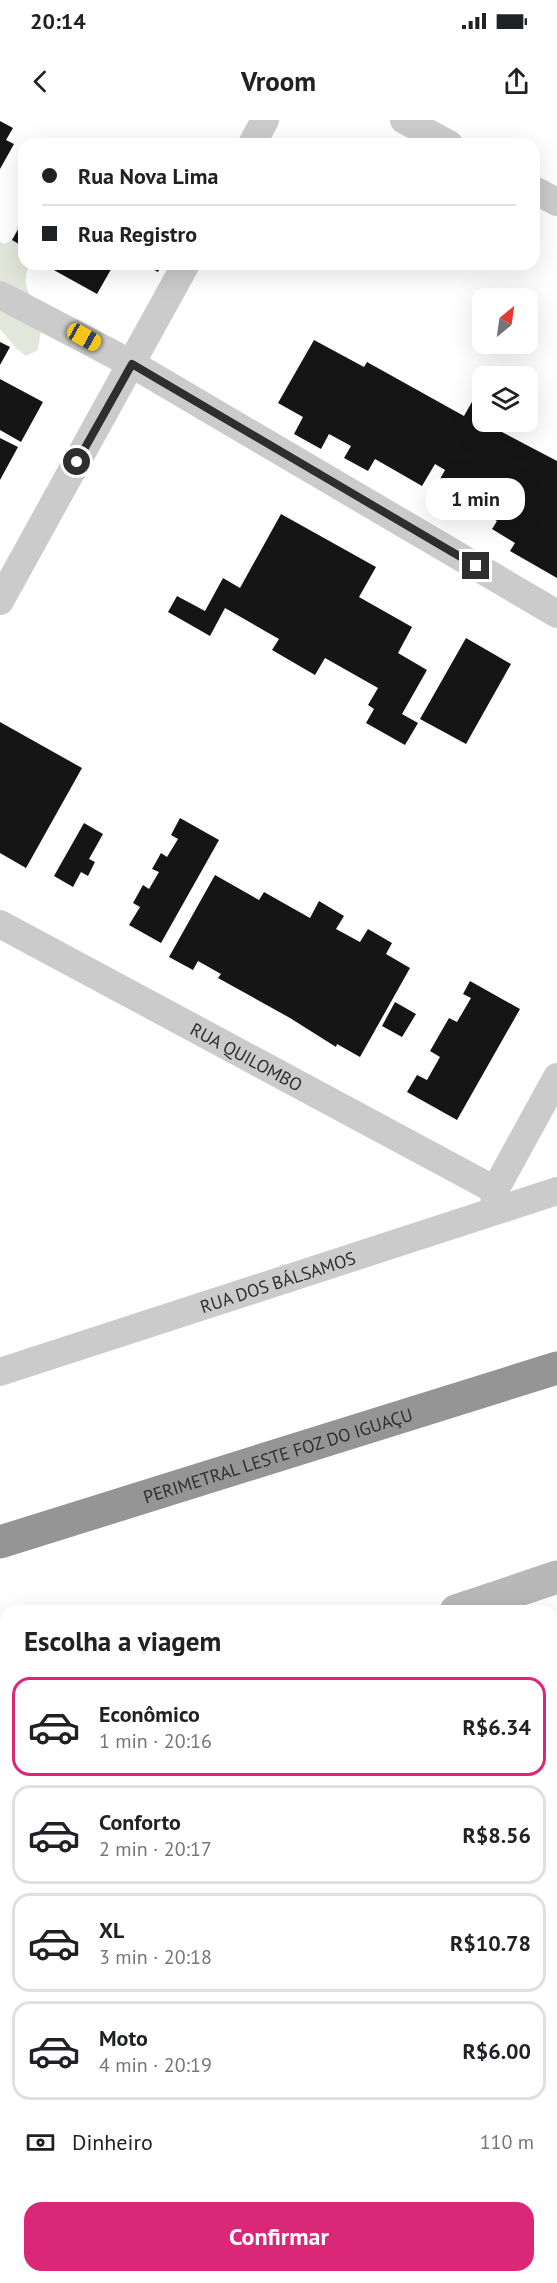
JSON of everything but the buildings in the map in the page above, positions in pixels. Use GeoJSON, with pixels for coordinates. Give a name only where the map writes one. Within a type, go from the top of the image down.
{"type":"FeatureCollection","features":[{"type":"Feature","properties":{"kind":"highway","name":"PERIMETRAL LESTE FOZ DO IGUAÇU"},"geometry":{"type":"LineString","coordinates":[[0,1542],[557,1368]]}},
{"type":"Feature","properties":{"kind":"street"},"geometry":{"type":"LineString","coordinates":[[255,138],[265,120]]}},
{"type":"Feature","properties":{"kind":"street"},"geometry":{"type":"LineString","coordinates":[[404,120],[438,138]]}},
{"type":"Feature","properties":{"kind":"street"},"geometry":{"type":"LineString","coordinates":[[540,193],[557,202]]}},
{"type":"Feature","properties":{"kind":"street"},"geometry":{"type":"LineString","coordinates":[[0,601],[183,270]]}},
{"type":"Feature","properties":{"kind":"street"},"geometry":{"type":"LineString","coordinates":[[0,295],[132,364],[557,614]]}},
{"type":"Feature","properties":{"kind":"street","name":"RUA QUILOMBO"},"geometry":{"type":"LineString","coordinates":[[0,924],[494,1200]]}},
{"type":"Feature","properties":{"kind":"street"},"geometry":{"type":"LineString","coordinates":[[494,1200],[557,1077]]}},
{"type":"Feature","properties":{"kind":"street","name":"RUA DOS BÁLSAMOS"},"geometry":{"type":"LineString","coordinates":[[0,1372],[494,1200],[557,1191]]}},
{"type":"Feature","properties":{"kind":"street"},"geometry":{"type":"LineString","coordinates":[[474,1605],[557,1577]]}},
{"type":"Feature","properties":{"kind":"shaded area"},"geometry":{"type":"Polygon","coordinates":[[[17,226],[18,270],[28,270],[27,287],[41,321],[38,350],[26,356],[0,329],[0,242],[5,244],[14,238],[17,226]]]}},
{"type":"Feature","properties":{"kind":"route"},"geometry":{"type":"LineString","coordinates":[[77,462],[132,364],[476,566]]}}]}
